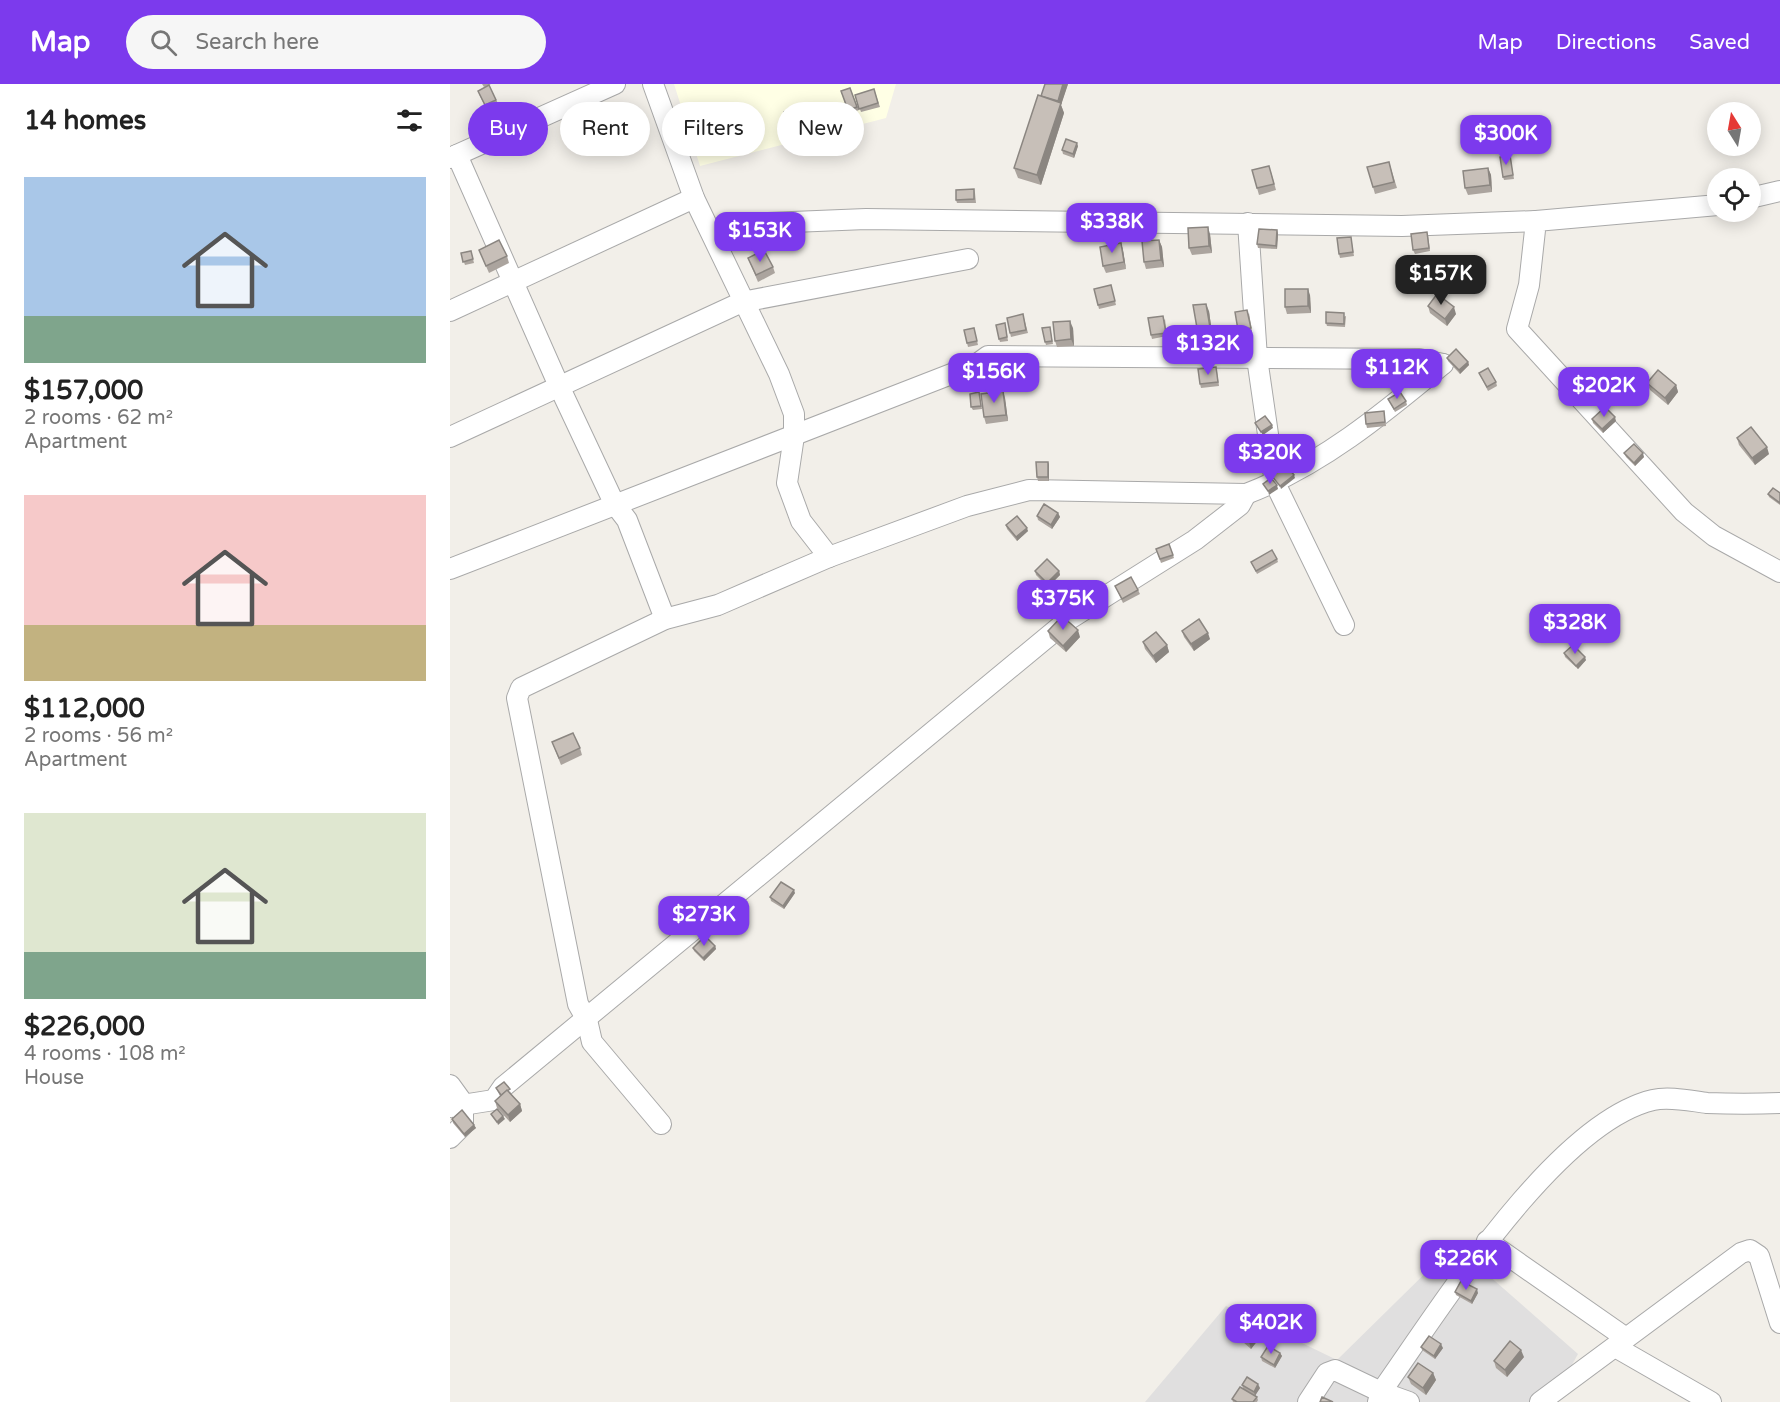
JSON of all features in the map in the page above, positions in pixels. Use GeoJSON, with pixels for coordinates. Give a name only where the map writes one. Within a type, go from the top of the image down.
{"type":"FeatureCollection","features":[{"type":"Feature","properties":{"kind":"street"},"geometry":{"type":"LineString","coordinates":[[615,84],[453,157],[514,280],[559,386],[614,503],[627,520],[665,619]]}},
{"type":"Feature","properties":{"kind":"street"},"geometry":{"type":"LineString","coordinates":[[653,84],[694,198],[742,302],[779,374],[794,414],[794,436],[787,483],[801,521],[829,557]]}},
{"type":"Feature","properties":{"kind":"street"},"geometry":{"type":"LineString","coordinates":[[1761,195],[1780,191]]}},
{"type":"Feature","properties":{"kind":"street"},"geometry":{"type":"LineString","coordinates":[[450,311],[694,198]]}},
{"type":"Feature","properties":{"kind":"street"},"geometry":{"type":"LineString","coordinates":[[713,235],[768,223],[866,219],[1402,226],[1536,221],[1707,206]]}},
{"type":"Feature","properties":{"kind":"street"},"geometry":{"type":"LineString","coordinates":[[1536,221],[1529,285],[1518,329],[1684,512],[1714,536],[1780,572]]}},
{"type":"Feature","properties":{"kind":"street"},"geometry":{"type":"LineString","coordinates":[[1248,223],[1257,358],[1275,483],[1344,626]]}},
{"type":"Feature","properties":{"kind":"street"},"geometry":{"type":"LineString","coordinates":[[450,437],[742,302],[968,259]]}},
{"type":"Feature","properties":{"kind":"street"},"geometry":{"type":"LineString","coordinates":[[450,569],[614,503],[794,436],[977,363],[988,356],[1419,359],[1443,364],[1376,420],[1275,483],[1246,494],[1029,490],[967,506],[829,557],[718,605],[665,619],[521,688],[517,698],[578,1004],[587,1020],[592,1042],[661,1124]]}},
{"type":"Feature","properties":{"kind":"street"},"geometry":{"type":"LineString","coordinates":[[456,1105],[494,1100],[503,1087],[587,1020],[1068,620],[1195,540],[1240,505],[1246,494]]}},
{"type":"Feature","properties":{"kind":"street"},"geometry":{"type":"LineString","coordinates":[[450,1085],[463,1125],[450,1138]]}},
{"type":"Feature","properties":{"kind":"street"},"geometry":{"type":"LineString","coordinates":[[1379,1397],[1487,1241],[1568,1151],[1623,1112],[1654,1100],[1738,1104],[1780,1103]]}},
{"type":"Feature","properties":{"kind":"street"},"geometry":{"type":"LineString","coordinates":[[1487,1241],[1622,1343],[1711,1402]]}},
{"type":"Feature","properties":{"kind":"street"},"geometry":{"type":"LineString","coordinates":[[1540,1402],[1741,1253],[1750,1251],[1759,1256],[1780,1323]]}},
{"type":"Feature","properties":{"kind":"street"},"geometry":{"type":"LineString","coordinates":[[1308,1402],[1327,1373],[1335,1370],[1379,1397],[1409,1402]]}},
{"type":"Feature","properties":{"kind":"shaded area"},"geometry":{"type":"Polygon","coordinates":[[[674,84],[896,84],[886,118],[864,124],[864,102],[777,102],[777,146],[765,149],[765,102],[680,102],[674,84]]]}},
{"type":"Feature","properties":{"kind":"shaded area"},"geometry":{"type":"Polygon","coordinates":[[[697,156],[739,156],[700,166],[697,156]]]}},
{"type":"Feature","properties":{"kind":"shaded area"},"geometry":{"type":"Polygon","coordinates":[[[1454,1245],[1578,1354],[1551,1402],[1145,1402],[1226,1306],[1337,1360],[1454,1245]]]}},
{"type":"Feature","properties":{"kind":"building"},"geometry":{"type":"Polygon","coordinates":[[[1045,84],[1063,84],[1058,101],[1041,96],[1045,84]]]}},
{"type":"Feature","properties":{"kind":"building"},"geometry":{"type":"Polygon","coordinates":[[[489,85],[496,100],[484,102],[478,91],[489,85]]]}},
{"type":"Feature","properties":{"kind":"building"},"geometry":{"type":"Polygon","coordinates":[[[850,88],[855,102],[845,102],[841,91],[850,88]]]}},
{"type":"Feature","properties":{"kind":"building"},"geometry":{"type":"Polygon","coordinates":[[[874,89],[878,103],[864,107],[864,102],[857,102],[855,95],[874,89]]]}},
{"type":"Feature","properties":{"kind":"building"},"geometry":{"type":"Polygon","coordinates":[[[1038,95],[1061,103],[1037,175],[1014,168],[1038,95]]]}},
{"type":"Feature","properties":{"kind":"building"},"geometry":{"type":"Polygon","coordinates":[[[1066,139],[1077,143],[1073,154],[1062,150],[1066,139]]]}},
{"type":"Feature","properties":{"kind":"building"},"geometry":{"type":"Polygon","coordinates":[[[1510,155],[1513,175],[1503,177],[1500,157],[1510,155]]]}},
{"type":"Feature","properties":{"kind":"building"},"geometry":{"type":"Polygon","coordinates":[[[1389,162],[1394,182],[1373,187],[1367,167],[1389,162]]]}},
{"type":"Feature","properties":{"kind":"building"},"geometry":{"type":"Polygon","coordinates":[[[1269,166],[1274,184],[1257,188],[1252,170],[1269,166]]]}},
{"type":"Feature","properties":{"kind":"building"},"geometry":{"type":"Polygon","coordinates":[[[1488,168],[1490,185],[1465,188],[1463,171],[1488,168]]]}},
{"type":"Feature","properties":{"kind":"building"},"geometry":{"type":"Polygon","coordinates":[[[974,189],[974,199],[956,200],[956,190],[974,189]]]}},
{"type":"Feature","properties":{"kind":"building"},"geometry":{"type":"Polygon","coordinates":[[[1208,227],[1209,246],[1189,248],[1188,228],[1208,227]]]}},
{"type":"Feature","properties":{"kind":"building"},"geometry":{"type":"Polygon","coordinates":[[[1259,229],[1277,230],[1276,246],[1257,244],[1259,229]]]}},
{"type":"Feature","properties":{"kind":"building"},"geometry":{"type":"Polygon","coordinates":[[[1427,232],[1429,248],[1413,250],[1411,234],[1427,232]]]}},
{"type":"Feature","properties":{"kind":"building"},"geometry":{"type":"Polygon","coordinates":[[[1351,237],[1353,252],[1339,254],[1337,238],[1351,237]]]}},
{"type":"Feature","properties":{"kind":"building"},"geometry":{"type":"Polygon","coordinates":[[[499,240],[507,256],[486,266],[479,250],[499,240]]]}},
{"type":"Feature","properties":{"kind":"building"},"geometry":{"type":"Polygon","coordinates":[[[1159,240],[1161,260],[1144,262],[1142,241],[1159,240]]]}},
{"type":"Feature","properties":{"kind":"building"},"geometry":{"type":"Polygon","coordinates":[[[1121,243],[1124,262],[1103,266],[1100,247],[1121,243]]]}},
{"type":"Feature","properties":{"kind":"building"},"geometry":{"type":"Polygon","coordinates":[[[764,250],[773,267],[756,275],[748,258],[764,250]]]}},
{"type":"Feature","properties":{"kind":"building"},"geometry":{"type":"Polygon","coordinates":[[[471,251],[473,259],[463,262],[461,253],[471,251]]]}},
{"type":"Feature","properties":{"kind":"building"},"geometry":{"type":"Polygon","coordinates":[[[1111,285],[1115,301],[1098,305],[1094,289],[1111,285]]]}},
{"type":"Feature","properties":{"kind":"building"},"geometry":{"type":"Polygon","coordinates":[[[1285,289],[1308,289],[1308,306],[1285,307],[1285,289]]]}},
{"type":"Feature","properties":{"kind":"building"},"geometry":{"type":"Polygon","coordinates":[[[1437,294],[1454,307],[1445,319],[1428,306],[1437,294]]]}},
{"type":"Feature","properties":{"kind":"building"},"geometry":{"type":"Polygon","coordinates":[[[1206,304],[1210,327],[1197,328],[1193,305],[1206,304]]]}},
{"type":"Feature","properties":{"kind":"building"},"geometry":{"type":"Polygon","coordinates":[[[1247,310],[1251,328],[1238,330],[1235,312],[1247,310]]]}},
{"type":"Feature","properties":{"kind":"building"},"geometry":{"type":"Polygon","coordinates":[[[1326,312],[1344,313],[1344,324],[1326,323],[1326,312]]]}},
{"type":"Feature","properties":{"kind":"building"},"geometry":{"type":"Polygon","coordinates":[[[1023,314],[1026,330],[1010,333],[1007,318],[1023,314]]]}},
{"type":"Feature","properties":{"kind":"building"},"geometry":{"type":"Polygon","coordinates":[[[1163,316],[1166,333],[1151,335],[1148,318],[1163,316]]]}},
{"type":"Feature","properties":{"kind":"building"},"geometry":{"type":"Polygon","coordinates":[[[1070,321],[1071,339],[1055,341],[1053,322],[1070,321]]]}},
{"type":"Feature","properties":{"kind":"building"},"geometry":{"type":"Polygon","coordinates":[[[1005,323],[1007,337],[999,339],[996,325],[1005,323]]]}},
{"type":"Feature","properties":{"kind":"building"},"geometry":{"type":"Polygon","coordinates":[[[1050,327],[1052,341],[1045,342],[1042,328],[1050,327]]]}},
{"type":"Feature","properties":{"kind":"building"},"geometry":{"type":"Polygon","coordinates":[[[974,328],[977,341],[967,343],[964,330],[974,328]]]}},
{"type":"Feature","properties":{"kind":"building"},"geometry":{"type":"Polygon","coordinates":[[[1456,349],[1468,362],[1459,370],[1447,358],[1456,349]]]}},
{"type":"Feature","properties":{"kind":"building"},"geometry":{"type":"Polygon","coordinates":[[[980,366],[982,376],[968,378],[966,367],[980,366]]]}},
{"type":"Feature","properties":{"kind":"building"},"geometry":{"type":"Polygon","coordinates":[[[1216,367],[1218,382],[1200,384],[1198,369],[1216,367]]]}},
{"type":"Feature","properties":{"kind":"building"},"geometry":{"type":"Polygon","coordinates":[[[1488,368],[1496,382],[1487,387],[1479,373],[1488,368]]]}},
{"type":"Feature","properties":{"kind":"building"},"geometry":{"type":"Polygon","coordinates":[[[1658,370],[1676,385],[1665,398],[1647,383],[1658,370]]]}},
{"type":"Feature","properties":{"kind":"building"},"geometry":{"type":"Polygon","coordinates":[[[1003,391],[1006,415],[984,417],[981,394],[1003,391]]]}},
{"type":"Feature","properties":{"kind":"building"},"geometry":{"type":"Polygon","coordinates":[[[979,392],[981,406],[971,407],[970,394],[979,392]]]}},
{"type":"Feature","properties":{"kind":"building"},"geometry":{"type":"Polygon","coordinates":[[[1400,392],[1406,401],[1394,409],[1388,399],[1400,392]]]}},
{"type":"Feature","properties":{"kind":"building"},"geometry":{"type":"Polygon","coordinates":[[[1605,407],[1615,417],[1602,429],[1592,419],[1605,407]]]}},
{"type":"Feature","properties":{"kind":"building"},"geometry":{"type":"Polygon","coordinates":[[[1384,411],[1385,422],[1366,424],[1365,413],[1384,411]]]}},
{"type":"Feature","properties":{"kind":"building"},"geometry":{"type":"Polygon","coordinates":[[[1265,416],[1272,425],[1261,432],[1255,423],[1265,416]]]}},
{"type":"Feature","properties":{"kind":"building"},"geometry":{"type":"Polygon","coordinates":[[[1751,427],[1767,447],[1752,458],[1737,438],[1751,427]]]}},
{"type":"Feature","properties":{"kind":"building"},"geometry":{"type":"Polygon","coordinates":[[[1634,444],[1643,453],[1634,463],[1624,453],[1634,444]]]}},
{"type":"Feature","properties":{"kind":"building"},"geometry":{"type":"Polygon","coordinates":[[[1036,462],[1048,462],[1048,477],[1037,477],[1036,462]]]}},
{"type":"Feature","properties":{"kind":"building"},"geometry":{"type":"Polygon","coordinates":[[[1285,464],[1294,475],[1280,486],[1271,475],[1285,464]]]}},
{"type":"Feature","properties":{"kind":"building"},"geometry":{"type":"Polygon","coordinates":[[[1271,478],[1277,485],[1268,491],[1263,484],[1271,478]]]}},
{"type":"Feature","properties":{"kind":"building"},"geometry":{"type":"Polygon","coordinates":[[[1773,488],[1780,493],[1780,503],[1768,494],[1773,488]]]}},
{"type":"Feature","properties":{"kind":"building"},"geometry":{"type":"Polygon","coordinates":[[[1044,504],[1058,513],[1051,525],[1037,516],[1044,504]]]}},
{"type":"Feature","properties":{"kind":"building"},"geometry":{"type":"Polygon","coordinates":[[[1017,516],[1027,528],[1016,537],[1006,525],[1017,516]]]}},
{"type":"Feature","properties":{"kind":"building"},"geometry":{"type":"Polygon","coordinates":[[[1169,544],[1173,555],[1160,559],[1156,549],[1169,544]]]}},
{"type":"Feature","properties":{"kind":"building"},"geometry":{"type":"Polygon","coordinates":[[[1272,550],[1277,559],[1256,571],[1251,562],[1272,550]]]}},
{"type":"Feature","properties":{"kind":"building"},"geometry":{"type":"Polygon","coordinates":[[[1047,559],[1059,571],[1047,583],[1035,571],[1047,559]]]}},
{"type":"Feature","properties":{"kind":"building"},"geometry":{"type":"Polygon","coordinates":[[[1131,577],[1138,590],[1122,599],[1115,586],[1131,577]]]}},
{"type":"Feature","properties":{"kind":"building"},"geometry":{"type":"Polygon","coordinates":[[[1062,616],[1078,630],[1063,646],[1048,631],[1062,616]]]}},
{"type":"Feature","properties":{"kind":"building"},"geometry":{"type":"Polygon","coordinates":[[[1199,619],[1208,633],[1191,644],[1182,631],[1199,619]]]}},
{"type":"Feature","properties":{"kind":"building"},"geometry":{"type":"Polygon","coordinates":[[[1156,632],[1167,645],[1153,656],[1143,642],[1156,632]]]}},
{"type":"Feature","properties":{"kind":"building"},"geometry":{"type":"Polygon","coordinates":[[[1573,645],[1585,657],[1576,666],[1564,653],[1573,645]]]}},
{"type":"Feature","properties":{"kind":"building"},"geometry":{"type":"Polygon","coordinates":[[[573,733],[580,748],[559,758],[552,742],[573,733]]]}},
{"type":"Feature","properties":{"kind":"building"},"geometry":{"type":"Polygon","coordinates":[[[781,882],[794,890],[783,906],[770,897],[781,882]]]}},
{"type":"Feature","properties":{"kind":"building"},"geometry":{"type":"Polygon","coordinates":[[[705,936],[715,946],[703,958],[693,948],[705,936]]]}},
{"type":"Feature","properties":{"kind":"building"},"geometry":{"type":"Polygon","coordinates":[[[504,1082],[510,1089],[501,1095],[496,1088],[504,1082]]]}},
{"type":"Feature","properties":{"kind":"building"},"geometry":{"type":"Polygon","coordinates":[[[507,1090],[520,1104],[508,1115],[495,1101],[507,1090]]]}},
{"type":"Feature","properties":{"kind":"building"},"geometry":{"type":"Polygon","coordinates":[[[497,1109],[503,1116],[497,1122],[491,1114],[497,1109]]]}},
{"type":"Feature","properties":{"kind":"building"},"geometry":{"type":"Polygon","coordinates":[[[462,1110],[474,1125],[464,1134],[452,1119],[462,1110]]]}},
{"type":"Feature","properties":{"kind":"building"},"geometry":{"type":"Polygon","coordinates":[[[1461,1281],[1477,1289],[1471,1301],[1455,1292],[1461,1281]]]}},
{"type":"Feature","properties":{"kind":"building"},"geometry":{"type":"Polygon","coordinates":[[[1248,1313],[1263,1325],[1249,1342],[1240,1335],[1245,1330],[1238,1324],[1248,1313]]]}},
{"type":"Feature","properties":{"kind":"building"},"geometry":{"type":"Polygon","coordinates":[[[1429,1336],[1441,1344],[1434,1356],[1421,1347],[1429,1336]]]}},
{"type":"Feature","properties":{"kind":"building"},"geometry":{"type":"Polygon","coordinates":[[[1510,1341],[1521,1350],[1505,1370],[1494,1361],[1510,1341]]]}},
{"type":"Feature","properties":{"kind":"building"},"geometry":{"type":"Polygon","coordinates":[[[1268,1346],[1280,1353],[1274,1365],[1261,1357],[1268,1346]]]}},
{"type":"Feature","properties":{"kind":"building"},"geometry":{"type":"Polygon","coordinates":[[[1418,1363],[1433,1373],[1423,1388],[1408,1377],[1418,1363]]]}},
{"type":"Feature","properties":{"kind":"building"},"geometry":{"type":"Polygon","coordinates":[[[1247,1377],[1258,1384],[1254,1392],[1242,1385],[1247,1377]]]}},
{"type":"Feature","properties":{"kind":"building"},"geometry":{"type":"Polygon","coordinates":[[[1240,1387],[1257,1397],[1253,1402],[1237,1402],[1232,1399],[1240,1387]]]}},
{"type":"Feature","properties":{"kind":"building"},"geometry":{"type":"Polygon","coordinates":[[[1322,1397],[1333,1402],[1320,1402],[1322,1397]]]}}]}
